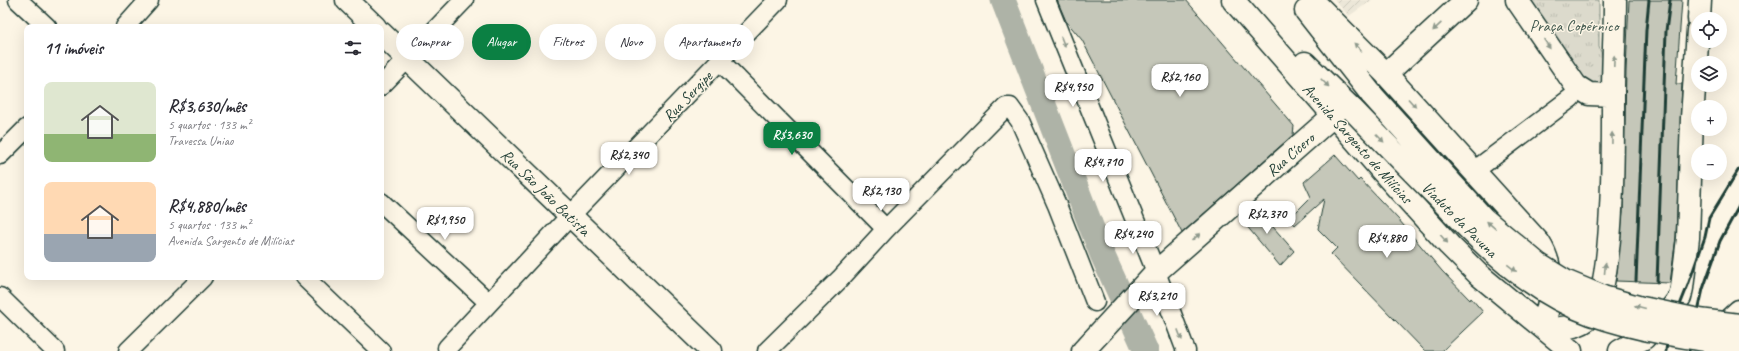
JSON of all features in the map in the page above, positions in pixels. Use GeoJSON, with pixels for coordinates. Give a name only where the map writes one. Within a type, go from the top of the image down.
{"type":"FeatureCollection","features":[{"type":"Feature","properties":{"kind":"main road"},"geometry":{"type":"LineString","coordinates":[[347,0],[372,24]]}},
{"type":"Feature","properties":{"kind":"main road","name":"Viaduto da Pavuna"},"geometry":{"type":"LineString","coordinates":[[1234,0],[1279,38],[1343,113],[1487,248],[1533,284],[1558,299],[1599,316],[1651,331],[1730,341]]}},
{"type":"Feature","properties":{"kind":"main road","name":"Viaduto da Pavuna"},"geometry":{"type":"LineString","coordinates":[[1298,0],[1372,95],[1484,219],[1538,264],[1573,284],[1603,297],[1642,308],[1699,320],[1730,341]]}},
{"type":"Feature","properties":{"kind":"main road"},"geometry":{"type":"LineString","coordinates":[[1312,0],[1386,74],[1539,243],[1543,249],[1550,273],[1551,284],[1545,329],[1566,328],[1582,323],[1590,316],[1596,306],[1605,277],[1611,202],[1615,0]]}},
{"type":"Feature","properties":{"kind":"main road"},"geometry":{"type":"LineString","coordinates":[[1386,74],[1466,0]]}},
{"type":"Feature","properties":{"kind":"main road"},"geometry":{"type":"LineString","coordinates":[[1517,0],[1576,86],[1589,94],[1613,95]]}},
{"type":"Feature","properties":{"kind":"main road"},"geometry":{"type":"LineString","coordinates":[[1699,12],[1700,0]]}},
{"type":"Feature","properties":{"kind":"main road","name":"Rua São João Batista"},"geometry":{"type":"LineString","coordinates":[[384,36],[396,48]]}},
{"type":"Feature","properties":{"kind":"main road"},"geometry":{"type":"LineString","coordinates":[[1620,351],[1644,338],[1680,297],[1688,238],[1692,118],[1697,48]]}},
{"type":"Feature","properties":{"kind":"main road","name":"Rua São João Batista"},"geometry":{"type":"LineString","coordinates":[[408,60],[711,351]]}},
{"type":"Feature","properties":{"kind":"main road","name":"Rua Cícero"},"geometry":{"type":"LineString","coordinates":[[1082,351],[1151,278],[1343,113]]}},
{"type":"Feature","properties":{"kind":"main road","name":"Avenida Sargento de Milícias"},"geometry":{"type":"LineString","coordinates":[[1343,113],[1449,245],[1479,275],[1571,351]]}},
{"type":"Feature","properties":{"kind":"main road"},"geometry":{"type":"LineString","coordinates":[[1596,306],[1607,317],[1621,327],[1644,338]]}},
{"type":"Feature","properties":{"kind":"main road"},"geometry":{"type":"LineString","coordinates":[[1730,341],[1727,322],[1739,311]]}},
{"type":"Feature","properties":{"kind":"street"},"geometry":{"type":"LineString","coordinates":[[18,0],[44,24]]}},
{"type":"Feature","properties":{"kind":"street"},"geometry":{"type":"LineString","coordinates":[[128,24],[149,0]]}},
{"type":"Feature","properties":{"kind":"street"},"geometry":{"type":"LineString","coordinates":[[441,24],[464,0]]}},
{"type":"Feature","properties":{"kind":"street","name":"Rua Sergipe"},"geometry":{"type":"LineString","coordinates":[[446,348],[570,216],[778,0]]}},
{"type":"Feature","properties":{"kind":"street"},"geometry":{"type":"LineString","coordinates":[[1046,0],[1151,278],[1186,351]]}},
{"type":"Feature","properties":{"kind":"street"},"geometry":{"type":"LineString","coordinates":[[384,83],[406,60]]}},
{"type":"Feature","properties":{"kind":"street"},"geometry":{"type":"LineString","coordinates":[[720,61],[886,229]]}},
{"type":"Feature","properties":{"kind":"street"},"geometry":{"type":"LineString","coordinates":[[1474,171],[1571,98]]}},
{"type":"Feature","properties":{"kind":"street"},"geometry":{"type":"LineString","coordinates":[[768,351],[840,279],[886,229],[1006,107],[1010,107],[1020,121],[1057,205],[1095,302]]}},
{"type":"Feature","properties":{"kind":"street"},"geometry":{"type":"LineString","coordinates":[[0,155],[24,131]]}},
{"type":"Feature","properties":{"kind":"street"},"geometry":{"type":"LineString","coordinates":[[384,205],[488,302]]}},
{"type":"Feature","properties":{"kind":"street"},"geometry":{"type":"LineString","coordinates":[[128,351],[200,280]]}},
{"type":"Feature","properties":{"kind":"street"},"geometry":{"type":"LineString","coordinates":[[307,280],[381,351]]}},
{"type":"Feature","properties":{"kind":"street"},"geometry":{"type":"LineString","coordinates":[[0,297],[55,351]]}},
{"type":"Feature","properties":{"kind":"shaded area"},"geometry":{"type":"Polygon","coordinates":[[[1334,0],[1372,0],[1349,16],[1334,0]]]}},
{"type":"Feature","properties":{"kind":"green space","name":"Praça Copérnico"},"geometry":{"type":"Polygon","coordinates":[[[1524,0],[1599,0],[1599,47],[1605,62],[1604,80],[1595,85],[1589,84],[1524,0]]]}},
{"type":"Feature","properties":{"kind":"building"},"geometry":{"type":"Polygon","coordinates":[[[1057,0],[1186,0],[1294,126],[1293,135],[1182,233],[1082,40],[1066,21],[1057,0]]]}},
{"type":"Feature","properties":{"kind":"building"},"geometry":{"type":"Polygon","coordinates":[[[1629,0],[1682,0],[1676,84],[1682,84],[1676,237],[1670,283],[1616,281],[1623,211],[1629,0]]]}},
{"type":"Feature","properties":{"kind":"building"},"geometry":{"type":"Polygon","coordinates":[[[1335,155],[1358,181],[1360,179],[1399,220],[1442,271],[1470,300],[1471,298],[1483,312],[1442,351],[1425,351],[1331,254],[1337,248],[1318,229],[1324,199],[1295,225],[1289,219],[1311,197],[1304,182],[1335,155]]]}},
{"type":"Feature","properties":{"kind":"building"},"geometry":{"type":"Polygon","coordinates":[[[1254,205],[1294,251],[1280,266],[1240,218],[1254,205]]]}},
{"type":"Feature","properties":{"kind":"waterway"},"geometry":{"type":"LineString","coordinates":[[1003,0],[1102,254],[1146,351]]}},
{"type":"Feature","properties":{"kind":"railway"},"geometry":{"type":"LineString","coordinates":[[1636,281],[1646,30],[1649,0]]}},
{"type":"Feature","properties":{"kind":"railway"},"geometry":{"type":"LineString","coordinates":[[1657,282],[1666,31],[1670,0]]}},
{"type":"Feature","properties":{"kind":"railway"},"geometry":{"type":"LineString","coordinates":[[1666,351],[1668,335],[1705,237],[1709,218],[1739,169]]}},
{"type":"Feature","properties":{"kind":"railway"},"geometry":{"type":"LineString","coordinates":[[1689,351],[1703,289],[1720,241],[1739,206]]}}]}
